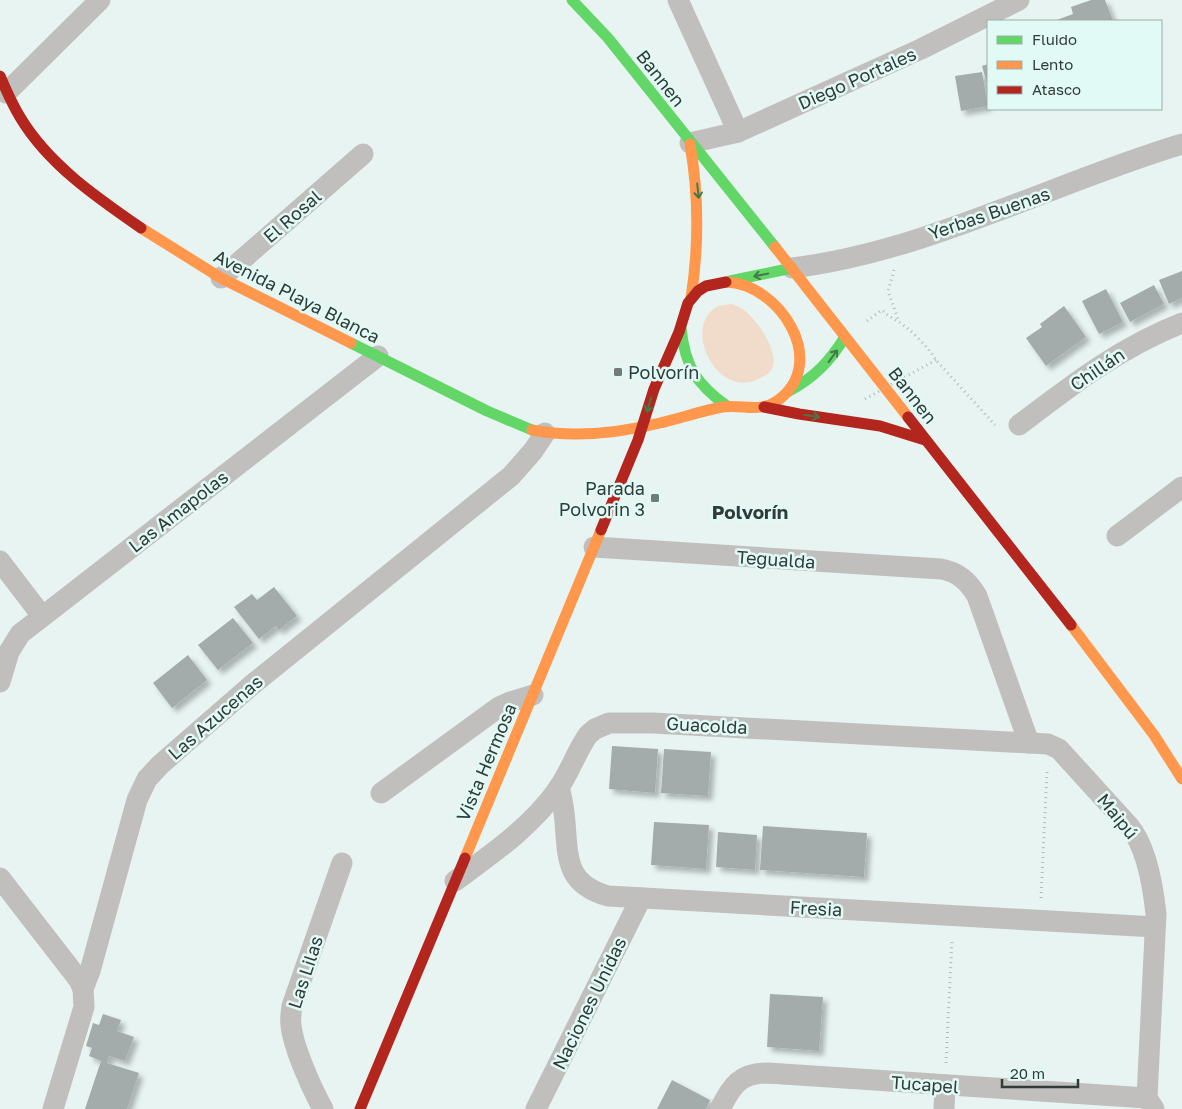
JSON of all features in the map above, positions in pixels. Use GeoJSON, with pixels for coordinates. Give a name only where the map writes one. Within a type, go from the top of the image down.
{"type":"FeatureCollection","features":[{"type":"Feature","properties":{"kind":"main road"},"geometry":{"type":"LineString","coordinates":[[572,0],[608,38]]}},
{"type":"Feature","properties":{"kind":"main road"},"geometry":{"type":"LineString","coordinates":[[586,0],[608,38]]}},
{"type":"Feature","properties":{"kind":"main road","name":"Bannen"},"geometry":{"type":"LineString","coordinates":[[608,38],[690,143],[792,268],[1097,658],[1154,735],[1182,779]]}},
{"type":"Feature","properties":{"kind":"main road","name":"Avenida Playa Blanca"},"geometry":{"type":"LineString","coordinates":[[3,84],[28,131],[52,160],[136,225],[189,260],[221,278],[530,430],[545,433],[584,433],[642,427]]}},
{"type":"Feature","properties":{"kind":"main road","name":"Vista Hermosa"},"geometry":{"type":"LineString","coordinates":[[690,143],[699,197],[699,224],[697,260],[691,298],[683,314],[681,328],[683,349],[694,375],[703,387],[727,406]]}},
{"type":"Feature","properties":{"kind":"main road"},"geometry":{"type":"LineString","coordinates":[[729,281],[792,268]]}},
{"type":"Feature","properties":{"kind":"main road"},"geometry":{"type":"LineString","coordinates":[[691,298],[702,290],[722,281],[746,284],[761,292],[796,336],[800,352],[800,364],[796,378],[789,391],[781,399],[764,407]]}},
{"type":"Feature","properties":{"kind":"main road","name":"Vista Hermosa"},"geometry":{"type":"LineString","coordinates":[[360,1109],[594,547],[642,427],[654,387],[681,328]]}},
{"type":"Feature","properties":{"kind":"main road"},"geometry":{"type":"LineString","coordinates":[[789,391],[803,385],[820,372],[834,356],[845,337]]}},
{"type":"Feature","properties":{"kind":"main road"},"geometry":{"type":"LineString","coordinates":[[642,427],[727,406],[764,407],[880,426],[925,440]]}},
{"type":"Feature","properties":{"kind":"street"},"geometry":{"type":"LineString","coordinates":[[3,84],[100,0]]}},
{"type":"Feature","properties":{"kind":"street"},"geometry":{"type":"LineString","coordinates":[[678,0],[738,132]]}},
{"type":"Feature","properties":{"kind":"street","name":"Diego Portales"},"geometry":{"type":"LineString","coordinates":[[690,143],[738,132],[921,49],[1019,0]]}},
{"type":"Feature","properties":{"kind":"street","name":"Yerbas Buenas"},"geometry":{"type":"LineString","coordinates":[[792,268],[842,260],[885,249],[972,220],[1182,144]]}},
{"type":"Feature","properties":{"kind":"street","name":"El Rosal"},"geometry":{"type":"LineString","coordinates":[[221,278],[363,154]]}},
{"type":"Feature","properties":{"kind":"street","name":"Chillán"},"geometry":{"type":"LineString","coordinates":[[1019,425],[1104,362],[1128,348],[1182,323]]}},
{"type":"Feature","properties":{"kind":"street","name":"Las Amapolas"},"geometry":{"type":"LineString","coordinates":[[0,682],[9,652],[20,634],[378,356]]}},
{"type":"Feature","properties":{"kind":"street","name":"Las Azucenas"},"geometry":{"type":"LineString","coordinates":[[53,1109],[84,1007],[83,989],[90,971],[137,800],[153,772],[253,684],[511,476],[533,451],[545,433]]}},
{"type":"Feature","properties":{"kind":"street"},"geometry":{"type":"LineString","coordinates":[[1116,536],[1182,487]]}},
{"type":"Feature","properties":{"kind":"street","name":"Tegualda"},"geometry":{"type":"LineString","coordinates":[[594,547],[941,569],[958,574],[972,587],[977,596],[1039,743]]}},
{"type":"Feature","properties":{"kind":"street"},"geometry":{"type":"LineString","coordinates":[[0,561],[42,616]]}},
{"type":"Feature","properties":{"kind":"street"},"geometry":{"type":"LineString","coordinates":[[382,793],[499,707],[533,695]]}},
{"type":"Feature","properties":{"kind":"street","name":"Guacolda"},"geometry":{"type":"LineString","coordinates":[[456,881],[525,828],[559,787],[588,735],[595,729],[609,723],[684,724],[1039,743]]}},
{"type":"Feature","properties":{"kind":"street","name":"Maipú"},"geometry":{"type":"LineString","coordinates":[[1039,743],[1059,748],[1136,834],[1144,854],[1156,914],[1150,1104]]}},
{"type":"Feature","properties":{"kind":"street","name":"Fresia"},"geometry":{"type":"LineString","coordinates":[[559,787],[563,804],[567,854],[572,872],[586,887],[602,894],[641,898],[1155,927]]}},
{"type":"Feature","properties":{"kind":"street","name":"Las Lilas"},"geometry":{"type":"LineString","coordinates":[[322,1109],[292,1035],[291,1015],[292,1006],[342,863]]}},
{"type":"Feature","properties":{"kind":"street"},"geometry":{"type":"LineString","coordinates":[[0,878],[74,973],[83,989]]}},
{"type":"Feature","properties":{"kind":"street","name":"Naciones Unidas"},"geometry":{"type":"LineString","coordinates":[[536,1109],[641,898]]}},
{"type":"Feature","properties":{"kind":"street","name":"Tucapel"},"geometry":{"type":"LineString","coordinates":[[720,1109],[737,1082],[744,1077],[756,1073],[945,1085],[1150,1104]]}},
{"type":"Feature","properties":{"kind":"street"},"geometry":{"type":"LineString","coordinates":[[944,1109],[945,1085]]}},
{"type":"Feature","properties":{"kind":"path"},"geometry":{"type":"LineString","coordinates":[[845,337],[882,310],[889,318],[899,322],[933,352],[936,360],[1003,434],[1019,425]]}},
{"type":"Feature","properties":{"kind":"path"},"geometry":{"type":"LineString","coordinates":[[865,399],[936,360]]}},
{"type":"Feature","properties":{"kind":"path"},"geometry":{"type":"LineString","coordinates":[[1039,743],[1040,921]]}},
{"type":"Feature","properties":{"kind":"path"},"geometry":{"type":"LineString","coordinates":[[947,1039],[953,916]]}},
{"type":"Feature","properties":{"kind":"shaded area"},"geometry":{"type":"Polygon","coordinates":[[[731,304],[741,308],[753,318],[764,334],[772,351],[774,359],[772,369],[766,375],[756,380],[742,383],[729,379],[717,370],[703,344],[702,330],[706,317],[716,307],[731,304]]]}},
{"type":"Feature","properties":{"kind":"building"},"geometry":{"type":"Polygon","coordinates":[[[1091,0],[1105,0],[1113,20],[1057,20],[1073,14],[1071,7],[1091,0]]]}},
{"type":"Feature","properties":{"kind":"building"},"geometry":{"type":"Polygon","coordinates":[[[987,64],[987,84],[982,66],[987,64]]]}},
{"type":"Feature","properties":{"kind":"building"},"geometry":{"type":"Polygon","coordinates":[[[982,72],[987,106],[961,111],[955,76],[982,72]]]}},
{"type":"Feature","properties":{"kind":"building"},"geometry":{"type":"Polygon","coordinates":[[[1182,271],[1182,298],[1169,304],[1159,280],[1182,271]]]}},
{"type":"Feature","properties":{"kind":"building"},"geometry":{"type":"Polygon","coordinates":[[[1154,285],[1164,304],[1130,322],[1120,303],[1154,285]]]}},
{"type":"Feature","properties":{"kind":"building"},"geometry":{"type":"Polygon","coordinates":[[[1106,289],[1123,322],[1099,334],[1082,301],[1106,289]]]}},
{"type":"Feature","properties":{"kind":"building"},"geometry":{"type":"Polygon","coordinates":[[[1064,306],[1086,337],[1046,366],[1026,338],[1042,327],[1040,324],[1064,306]]]}},
{"type":"Feature","properties":{"kind":"building"},"geometry":{"type":"Polygon","coordinates":[[[274,587],[297,616],[279,630],[276,626],[259,639],[234,607],[252,594],[257,600],[274,587]]]}},
{"type":"Feature","properties":{"kind":"building"},"geometry":{"type":"Polygon","coordinates":[[[233,618],[253,643],[218,670],[198,645],[233,618]]]}},
{"type":"Feature","properties":{"kind":"building"},"geometry":{"type":"Polygon","coordinates":[[[188,655],[207,680],[172,708],[153,683],[188,655]]]}},
{"type":"Feature","properties":{"kind":"building"},"geometry":{"type":"Polygon","coordinates":[[[612,746],[658,749],[655,793],[609,789],[612,746]]]}},
{"type":"Feature","properties":{"kind":"building"},"geometry":{"type":"Polygon","coordinates":[[[664,749],[711,752],[708,796],[661,793],[664,749]]]}},
{"type":"Feature","properties":{"kind":"building"},"geometry":{"type":"Polygon","coordinates":[[[654,822],[709,825],[706,869],[651,865],[654,822]]]}},
{"type":"Feature","properties":{"kind":"building"},"geometry":{"type":"Polygon","coordinates":[[[763,826],[867,833],[864,877],[760,870],[763,826]]]}},
{"type":"Feature","properties":{"kind":"building"},"geometry":{"type":"Polygon","coordinates":[[[718,832],[757,835],[755,870],[716,867],[718,832]]]}},
{"type":"Feature","properties":{"kind":"building"},"geometry":{"type":"Polygon","coordinates":[[[770,994],[823,997],[819,1051],[767,1047],[770,994]]]}},
{"type":"Feature","properties":{"kind":"building"},"geometry":{"type":"Polygon","coordinates":[[[103,1014],[121,1020],[117,1031],[134,1037],[125,1061],[109,1056],[107,1063],[139,1073],[127,1109],[85,1109],[101,1061],[89,1056],[92,1048],[86,1046],[93,1023],[99,1025],[103,1014]]]}},
{"type":"Feature","properties":{"kind":"building"},"geometry":{"type":"Polygon","coordinates":[[[672,1080],[710,1100],[706,1109],[657,1109],[672,1080]]]}},
{"type":"Feature","properties":{"kind":"traffic: fast"},"geometry":{"type":"LineString","coordinates":[[572,0],[608,38],[775,247]]}},
{"type":"Feature","properties":{"kind":"traffic: fast"},"geometry":{"type":"LineString","coordinates":[[730,281],[792,268]]}},
{"type":"Feature","properties":{"kind":"traffic: fast"},"geometry":{"type":"LineString","coordinates":[[681,328],[689,364],[694,373],[707,390],[727,406]]}},
{"type":"Feature","properties":{"kind":"traffic: fast"},"geometry":{"type":"LineString","coordinates":[[789,391],[821,368],[845,337]]}},
{"type":"Feature","properties":{"kind":"traffic: fast"},"geometry":{"type":"LineString","coordinates":[[351,343],[487,411],[532,430]]}},
{"type":"Feature","properties":{"kind":"traffic: slow"},"geometry":{"type":"LineString","coordinates":[[690,144],[697,221],[691,298]]}},
{"type":"Feature","properties":{"kind":"traffic: slow"},"geometry":{"type":"LineString","coordinates":[[141,228],[221,278],[351,343]]}},
{"type":"Feature","properties":{"kind":"traffic: slow"},"geometry":{"type":"LineString","coordinates":[[775,247],[908,417]]}},
{"type":"Feature","properties":{"kind":"traffic: slow"},"geometry":{"type":"LineString","coordinates":[[532,430],[564,434],[613,432],[660,423],[706,410],[729,406],[764,407],[777,401],[792,385],[799,367],[799,347],[792,328],[780,310],[764,296],[746,286],[726,282]]}},
{"type":"Feature","properties":{"kind":"traffic: slow"},"geometry":{"type":"LineString","coordinates":[[465,858],[601,530]]}},
{"type":"Feature","properties":{"kind":"traffic: slow"},"geometry":{"type":"LineString","coordinates":[[1071,625],[1154,735],[1182,779]]}},
{"type":"Feature","properties":{"kind":"traffic: jam"},"geometry":{"type":"LineString","coordinates":[[0,76],[20,117],[44,150],[90,192],[141,228]]}},
{"type":"Feature","properties":{"kind":"traffic: jam"},"geometry":{"type":"LineString","coordinates":[[601,530],[638,440],[654,389],[679,332],[688,303],[698,291],[706,286],[726,282]]}},
{"type":"Feature","properties":{"kind":"traffic: jam"},"geometry":{"type":"LineString","coordinates":[[764,407],[880,426],[925,440]]}},
{"type":"Feature","properties":{"kind":"traffic: jam"},"geometry":{"type":"LineString","coordinates":[[908,417],[1071,625]]}},
{"type":"Feature","properties":{"kind":"traffic: jam"},"geometry":{"type":"LineString","coordinates":[[360,1109],[465,858]]}},
{"type":"Feature","properties":{"kind":"place","name":"Polvorín"},"geometry":{"type":"Point","coordinates":[618,372]}},
{"type":"Feature","properties":{"kind":"place","name":"Parada Polvorin 3"},"geometry":{"type":"Point","coordinates":[655,498]}},
{"type":"Feature","properties":{"kind":"district","name":"Polvorín"},"geometry":{"type":"Point","coordinates":[750,511]}}]}
